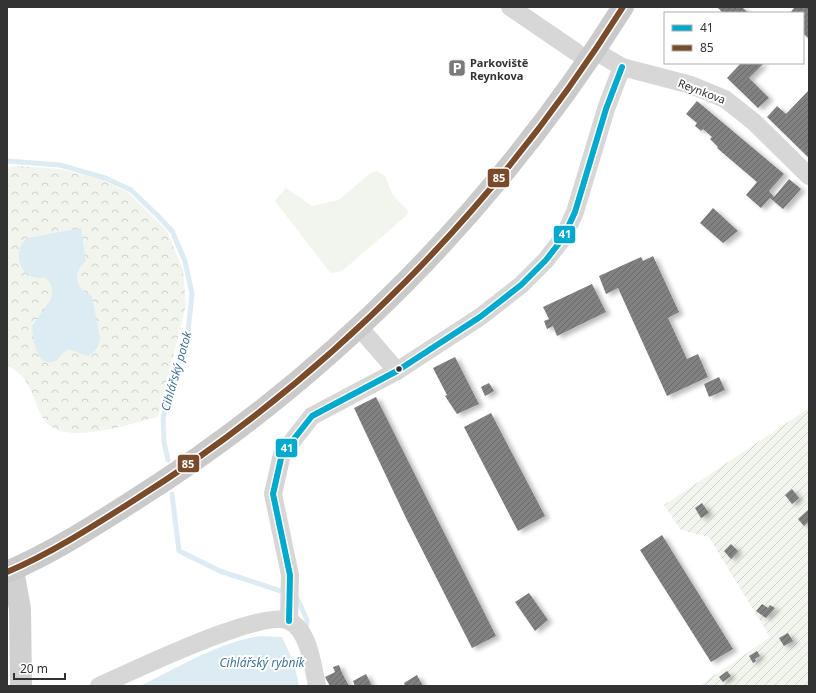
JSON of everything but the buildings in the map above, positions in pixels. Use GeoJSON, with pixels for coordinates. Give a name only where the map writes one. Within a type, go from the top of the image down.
{"type":"FeatureCollection","features":[{"type":"Feature","properties":{"kind":"main road"},"geometry":{"type":"LineString","coordinates":[[21,686],[20,609],[9,566],[57,547],[107,518],[206,452],[292,385],[359,327],[430,258],[503,175],[540,127],[586,51],[623,7]]}},
{"type":"Feature","properties":{"kind":"street","name":"Reynkova"},"geometry":{"type":"LineString","coordinates":[[510,7],[586,51],[622,67],[691,85],[726,99],[754,122],[809,176]]}},
{"type":"Feature","properties":{"kind":"street"},"geometry":{"type":"LineString","coordinates":[[289,621],[290,575],[272,494],[282,454],[312,416],[397,372],[480,317],[533,274],[556,248],[575,212],[606,109],[622,67]]}},
{"type":"Feature","properties":{"kind":"street"},"geometry":{"type":"LineString","coordinates":[[359,327],[397,372]]}},
{"type":"Feature","properties":{"kind":"street"},"geometry":{"type":"LineString","coordinates":[[98,686],[243,626],[271,619],[289,621],[305,640],[310,653],[317,686]]}},
{"type":"Feature","properties":{"kind":"green space"},"geometry":{"type":"Polygon","coordinates":[[[17,166],[60,169],[103,180],[129,193],[167,231],[183,270],[186,305],[158,417],[115,428],[81,433],[66,432],[53,428],[44,420],[24,379],[17,371],[7,366],[7,168],[17,166]]]}},
{"type":"Feature","properties":{"kind":"green space"},"geometry":{"type":"Polygon","coordinates":[[[377,171],[385,176],[392,194],[408,211],[407,215],[342,271],[332,273],[275,201],[286,188],[312,206],[339,200],[368,175],[377,171]]]}},
{"type":"Feature","properties":{"kind":"green space"},"geometry":{"type":"Polygon","coordinates":[[[809,408],[809,686],[699,686],[770,637],[709,537],[681,530],[664,505],[809,408]]]}},
{"type":"Feature","properties":{"kind":"water"},"geometry":{"type":"Polygon","coordinates":[[[81,228],[86,261],[79,270],[77,280],[82,290],[92,296],[100,339],[96,349],[88,356],[73,350],[68,350],[64,352],[57,360],[47,362],[42,359],[36,350],[32,326],[50,301],[52,288],[45,277],[36,278],[29,275],[24,270],[20,264],[20,249],[28,238],[81,228]]]}},
{"type":"Feature","properties":{"kind":"water","name":"Cihlářský rybník"},"geometry":{"type":"Polygon","coordinates":[[[261,636],[282,637],[294,663],[299,686],[140,686],[199,656],[229,644],[261,636]]]}},
{"type":"Feature","properties":{"kind":"waterway","name":"Cihlářský potok"},"geometry":{"type":"LineString","coordinates":[[7,161],[60,165],[105,178],[131,190],[172,231],[185,261],[192,294],[188,332],[163,418],[164,442],[168,460]]}},
{"type":"Feature","properties":{"kind":"waterway"},"geometry":{"type":"LineString","coordinates":[[172,494],[179,551],[220,571],[281,591]]}},
{"type":"Feature","properties":{"kind":"waterway"},"geometry":{"type":"LineString","coordinates":[[297,598],[307,620],[306,630]]}},
{"type":"Feature","properties":{"kind":"transit line","name":"85"},"geometry":{"type":"LineString","coordinates":[[7,572],[89,529],[208,450],[278,398],[344,341],[407,280],[466,217],[522,150],[575,80],[623,7]]}},
{"type":"Feature","properties":{"kind":"transit line","name":"41"},"geometry":{"type":"LineString","coordinates":[[289,621],[290,575],[273,494],[282,454],[312,416],[397,371],[480,317],[521,285],[546,260],[563,238],[575,212],[606,109],[622,67]]}},
{"type":"Feature","properties":{"kind":"place","name":"Parkoviště Reynkova"},"geometry":{"type":"Point","coordinates":[457,68]}}]}
